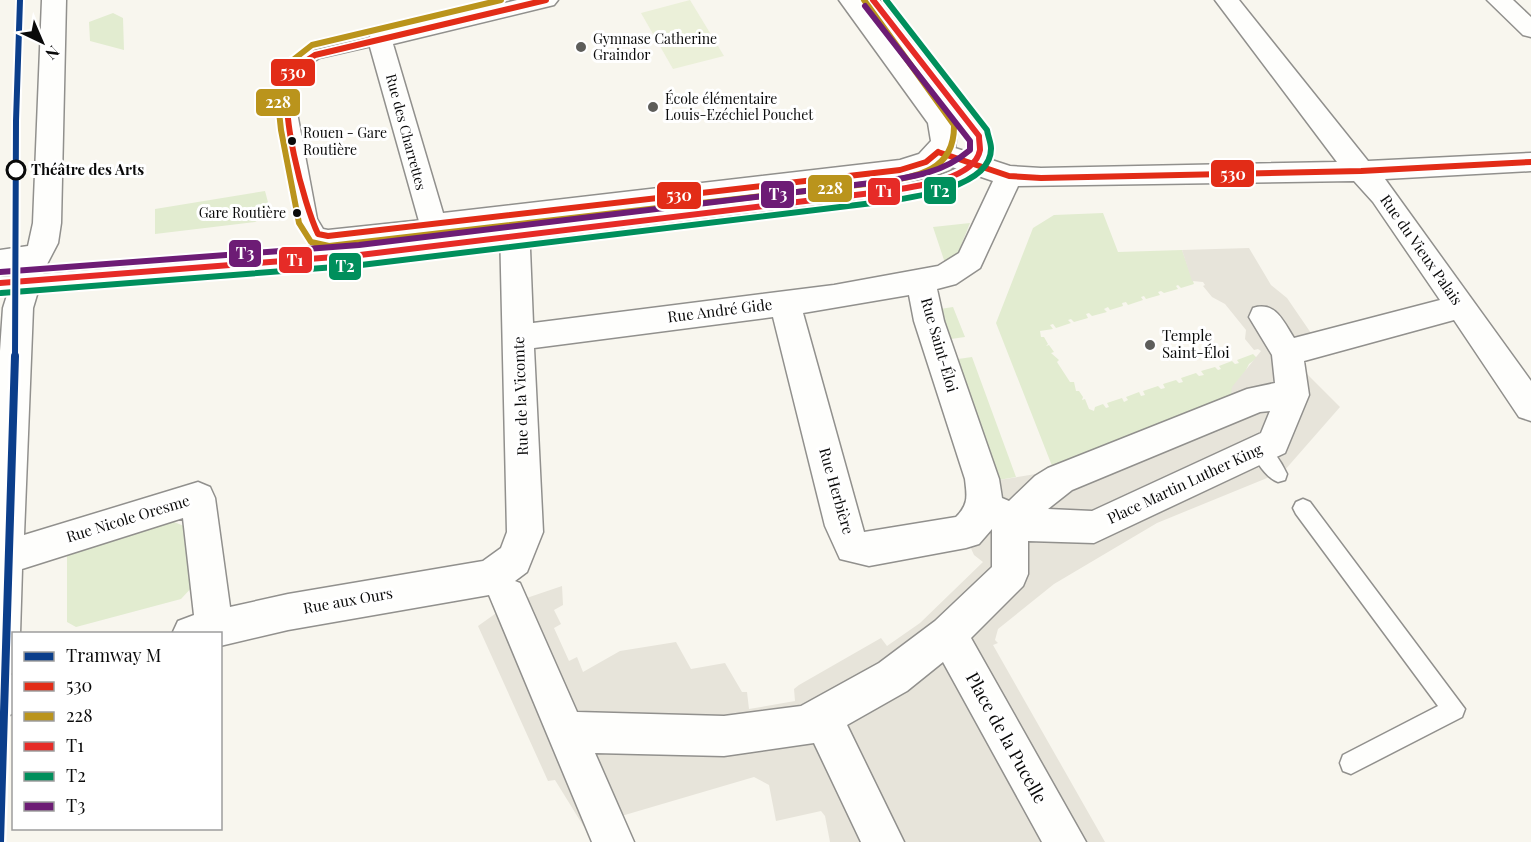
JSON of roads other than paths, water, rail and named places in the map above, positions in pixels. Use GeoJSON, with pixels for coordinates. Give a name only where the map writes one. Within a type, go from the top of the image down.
{"type":"FeatureCollection","features":[{"type":"Feature","properties":{"kind":"street"},"geometry":{"type":"LineString","coordinates":[[0,644],[18,308],[15,271],[44,243],[47,224],[54,0]]}},
{"type":"Feature","properties":{"kind":"street"},"geometry":{"type":"LineString","coordinates":[[380,40],[546,0]]}},
{"type":"Feature","properties":{"kind":"street"},"geometry":{"type":"LineString","coordinates":[[432,225],[515,226],[900,170],[926,162],[939,152],[946,136],[941,122],[851,0]]}},
{"type":"Feature","properties":{"kind":"street"},"geometry":{"type":"LineString","coordinates":[[1499,0],[1531,30]]}},
{"type":"Feature","properties":{"kind":"street","name":"Rue du Vieux Palais"},"geometry":{"type":"LineString","coordinates":[[1233,7],[1360,171],[1383,195],[1531,407]]}},
{"type":"Feature","properties":{"kind":"street","name":"Rue des Charrettes"},"geometry":{"type":"LineString","coordinates":[[380,40],[432,225]]}},
{"type":"Feature","properties":{"kind":"street"},"geometry":{"type":"LineString","coordinates":[[939,152],[1009,176],[1041,178],[1360,171],[1531,162]]}},
{"type":"Feature","properties":{"kind":"street","name":"Rue Saint-Éloi"},"geometry":{"type":"LineString","coordinates":[[959,623],[1010,574],[982,479],[929,321],[929,311],[920,280],[946,276],[970,260],[1009,176]]}},
{"type":"Feature","properties":{"kind":"street","name":"Rue de la Vicomte"},"geometry":{"type":"LineString","coordinates":[[505,582],[519,552],[525,532],[515,226]]}},
{"type":"Feature","properties":{"kind":"street","name":"Rue André Gide"},"geometry":{"type":"LineString","coordinates":[[519,338],[785,303],[920,280]]}},
{"type":"Feature","properties":{"kind":"street","name":"Rue Herbière"},"geometry":{"type":"LineString","coordinates":[[785,303],[843,526],[853,547],[869,549],[966,532],[992,513]]}},
{"type":"Feature","properties":{"kind":"street"},"geometry":{"type":"LineString","coordinates":[[1287,353],[1461,306]]}},
{"type":"Feature","properties":{"kind":"street","name":"Place Martin Luther King"},"geometry":{"type":"LineString","coordinates":[[992,513],[1094,527],[1269,462],[1293,395],[1287,353],[1264,318]]}},
{"type":"Feature","properties":{"kind":"street"},"geometry":{"type":"LineString","coordinates":[[992,513],[1060,479],[1258,399],[1293,395]]}},
{"type":"Feature","properties":{"kind":"street","name":"Rue Nicole Oresme"},"geometry":{"type":"LineString","coordinates":[[3,558],[198,498],[202,630]]}},
{"type":"Feature","properties":{"kind":"street","name":"Rue aux Ours"},"geometry":{"type":"LineString","coordinates":[[202,630],[490,577],[505,582]]}},
{"type":"Feature","properties":{"kind":"street"},"geometry":{"type":"LineString","coordinates":[[505,582],[564,732],[613,842]]}},
{"type":"Feature","properties":{"kind":"street"},"geometry":{"type":"LineString","coordinates":[[564,732],[724,736],[806,726],[893,677],[959,623]]}},
{"type":"Feature","properties":{"kind":"street","name":"Place de la Pucelle"},"geometry":{"type":"LineString","coordinates":[[959,623],[1065,842]]}},
{"type":"Feature","properties":{"kind":"street"},"geometry":{"type":"LineString","coordinates":[[822,717],[884,842]]}},
{"type":"Feature","properties":{"kind":"lane"},"geometry":{"type":"LineString","coordinates":[[15,271],[360,255],[515,226],[923,186],[949,179],[974,164],[982,146],[979,136],[873,0]]}},
{"type":"Feature","properties":{"kind":"lane"},"geometry":{"type":"LineString","coordinates":[[380,40],[315,55],[299,66],[289,81],[289,112],[309,220],[318,234],[328,236],[432,225]]}},
{"type":"Feature","properties":{"kind":"lane"},"geometry":{"type":"LineString","coordinates":[[1303,508],[1454,709],[1351,763]]}},
{"type":"Feature","properties":{"kind":"tram line","name":"M"},"geometry":{"type":"LineString","coordinates":[[0,842],[16,336],[16,121],[20,0]]}},
{"type":"Feature","properties":{"kind":"place","name":"Gymnase Catherine Graindor"},"geometry":{"type":"Point","coordinates":[581,47]}},
{"type":"Feature","properties":{"kind":"place","name":"École élémentaire Louis-Ezéchiel Pouchet"},"geometry":{"type":"Point","coordinates":[653,107]}},
{"type":"Feature","properties":{"kind":"place","name":"Rouen - Gare Routière"},"geometry":{"type":"Point","coordinates":[292,141]}},
{"type":"Feature","properties":{"kind":"place","name":"Théâtre des Arts"},"geometry":{"type":"Point","coordinates":[16,170]}},
{"type":"Feature","properties":{"kind":"place","name":"Gare Routière"},"geometry":{"type":"Point","coordinates":[297,213]}},
{"type":"Feature","properties":{"kind":"place","name":"Temple Saint-Éloi"},"geometry":{"type":"Point","coordinates":[1150,345]}}]}
